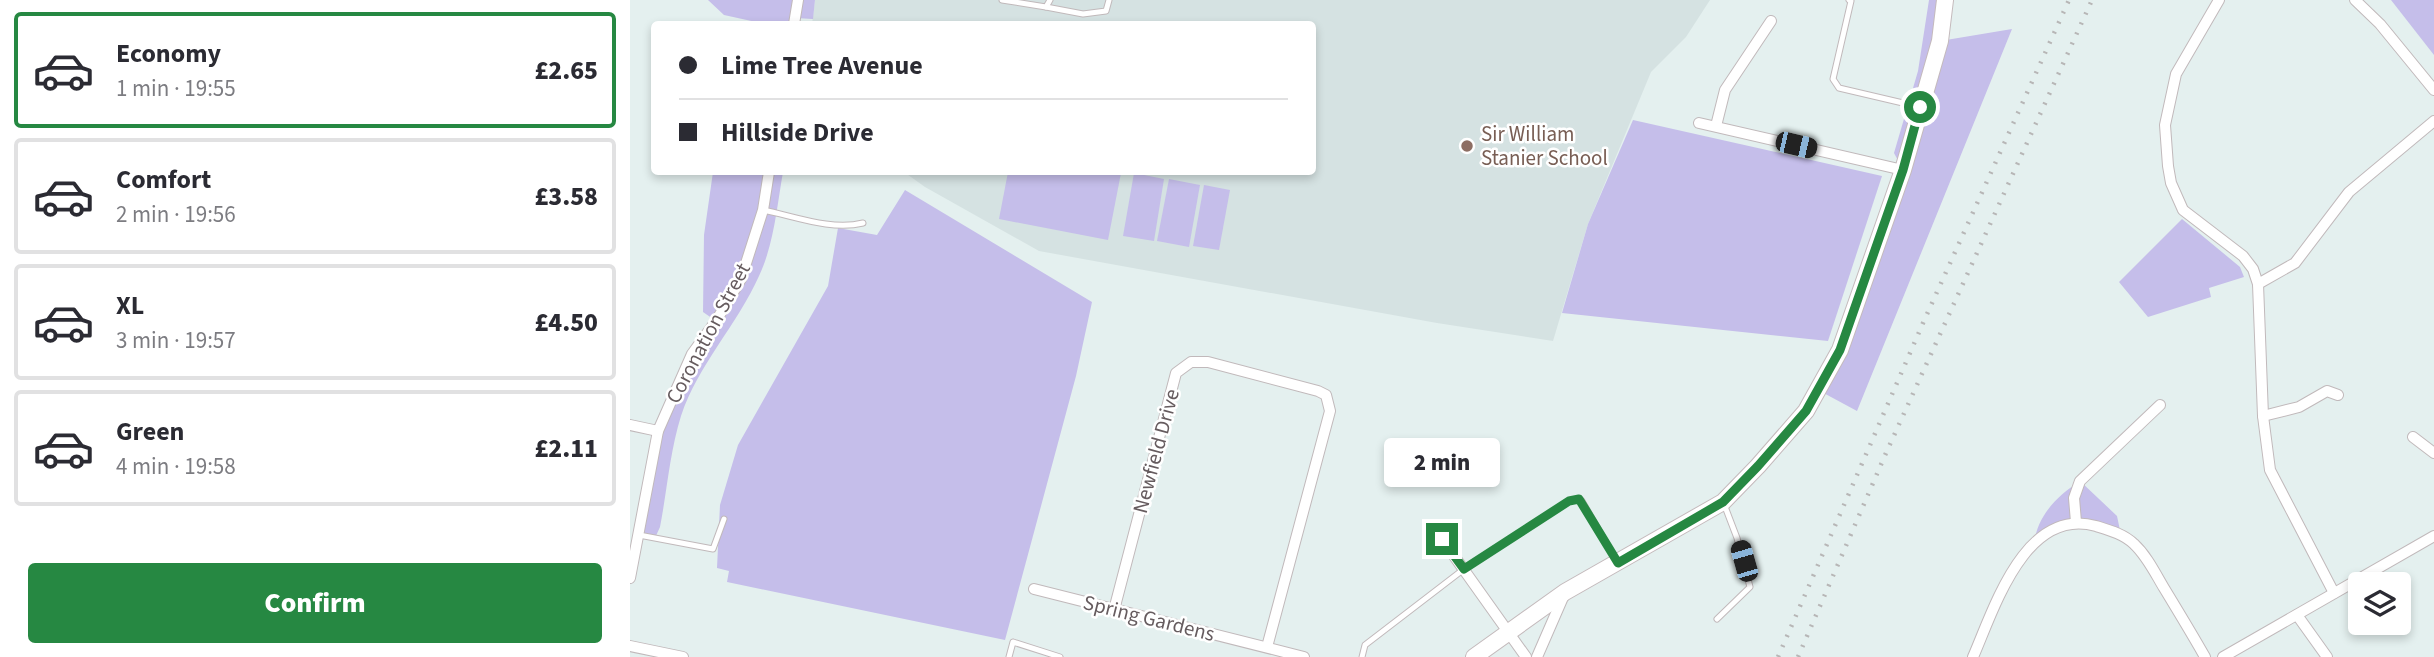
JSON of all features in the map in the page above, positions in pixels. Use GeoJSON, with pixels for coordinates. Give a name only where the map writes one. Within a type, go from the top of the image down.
{"type":"FeatureCollection","features":[{"type":"Feature","properties":{"kind":"street"},"geometry":{"type":"LineString","coordinates":[[794,21],[798,0]]}},
{"type":"Feature","properties":{"kind":"street"},"geometry":{"type":"LineString","coordinates":[[1474,657],[1565,592],[1723,502],[1806,411],[1840,350],[1903,170],[1940,41],[1945,0]]}},
{"type":"Feature","properties":{"kind":"street"},"geometry":{"type":"LineString","coordinates":[[2219,0],[2176,74],[2165,125],[2171,183],[2183,210],[2243,256],[2253,269],[2258,284],[2263,416],[2270,470],[2334,593]]}},
{"type":"Feature","properties":{"kind":"street"},"geometry":{"type":"LineString","coordinates":[[2356,0],[2380,24],[2434,90]]}},
{"type":"Feature","properties":{"kind":"street"},"geometry":{"type":"LineString","coordinates":[[1716,127],[1725,90],[1771,21]]}},
{"type":"Feature","properties":{"kind":"street"},"geometry":{"type":"LineString","coordinates":[[2258,284],[2295,263],[2349,192],[2434,121]]}},
{"type":"Feature","properties":{"kind":"street"},"geometry":{"type":"LineString","coordinates":[[1699,123],[1903,170]]}},
{"type":"Feature","properties":{"kind":"street","name":"Coronation Street"},"geometry":{"type":"LineString","coordinates":[[630,578],[634,534],[658,431],[692,354],[741,279],[763,210],[769,175]]}},
{"type":"Feature","properties":{"kind":"street","name":"Newfield Drive"},"geometry":{"type":"LineString","coordinates":[[1114,610],[1176,373],[1191,362],[1208,362],[1318,391],[1326,395],[1330,411],[1267,647]]}},
{"type":"Feature","properties":{"kind":"street"},"geometry":{"type":"LineString","coordinates":[[2263,416],[2299,407],[2328,391],[2338,395]]}},
{"type":"Feature","properties":{"kind":"street"},"geometry":{"type":"LineString","coordinates":[[2076,522],[2074,498],[2080,481],[2160,405]]}},
{"type":"Feature","properties":{"kind":"street"},"geometry":{"type":"LineString","coordinates":[[630,425],[658,431]]}},
{"type":"Feature","properties":{"kind":"street"},"geometry":{"type":"LineString","coordinates":[[2413,437],[2434,453]]}},
{"type":"Feature","properties":{"kind":"street"},"geometry":{"type":"LineString","coordinates":[[1973,657],[2019,559],[2045,534],[2076,522],[2121,534],[2134,544],[2147,558],[2205,657]]}},
{"type":"Feature","properties":{"kind":"street"},"geometry":{"type":"LineString","coordinates":[[2223,657],[2433,537]]}},
{"type":"Feature","properties":{"kind":"street"},"geometry":{"type":"LineString","coordinates":[[1442,539],[1526,657]]}},
{"type":"Feature","properties":{"kind":"street","name":"Spring Gardens"},"geometry":{"type":"LineString","coordinates":[[1034,589],[1304,657]]}},
{"type":"Feature","properties":{"kind":"street"},"geometry":{"type":"LineString","coordinates":[[1537,657],[1565,592]]}},
{"type":"Feature","properties":{"kind":"street"},"geometry":{"type":"LineString","coordinates":[[2297,615],[2327,657]]}},
{"type":"Feature","properties":{"kind":"street"},"geometry":{"type":"LineString","coordinates":[[630,646],[683,657]]}},
{"type":"Feature","properties":{"kind":"lane"},"geometry":{"type":"LineString","coordinates":[[1002,0],[1083,14],[1106,11],[1109,0]]}},
{"type":"Feature","properties":{"kind":"lane"},"geometry":{"type":"LineString","coordinates":[[1046,7],[1050,0]]}},
{"type":"Feature","properties":{"kind":"lane"},"geometry":{"type":"LineString","coordinates":[[1849,0],[1851,1],[1833,79],[1839,88],[1920,107]]}},
{"type":"Feature","properties":{"kind":"lane"},"geometry":{"type":"LineString","coordinates":[[763,210],[844,226],[863,223]]}},
{"type":"Feature","properties":{"kind":"lane"},"geometry":{"type":"LineString","coordinates":[[1362,657],[1365,645],[1464,569],[1574,499],[1581,501],[1618,563]]}},
{"type":"Feature","properties":{"kind":"lane"},"geometry":{"type":"LineString","coordinates":[[1717,619],[1750,587],[1737,537],[1723,502]]}},
{"type":"Feature","properties":{"kind":"lane"},"geometry":{"type":"LineString","coordinates":[[634,534],[713,549],[724,519]]}},
{"type":"Feature","properties":{"kind":"lane"},"geometry":{"type":"LineString","coordinates":[[1009,657],[1013,642],[1060,657]]}},
{"type":"Feature","properties":{"kind":"shaded area"},"geometry":{"type":"Polygon","coordinates":[[[708,0],[815,0],[813,19],[751,21],[724,15],[708,0]]]}},
{"type":"Feature","properties":{"kind":"shaded area","name":"Sir William Stanier School"},"geometry":{"type":"Polygon","coordinates":[[[815,0],[1710,0],[1686,37],[1651,72],[1588,224],[1553,341],[1437,323],[1039,251],[908,175],[1316,175],[1316,21],[812,21],[815,0]]]}},
{"type":"Feature","properties":{"kind":"shaded area"},"geometry":{"type":"Polygon","coordinates":[[[1929,0],[1953,0],[1940,41],[2012,29],[1857,411],[1818,390],[1903,170],[1894,153],[1918,71],[1929,0]]]}},
{"type":"Feature","properties":{"kind":"shaded area"},"geometry":{"type":"Polygon","coordinates":[[[2391,0],[2434,0],[2434,55],[2391,0]]]}},
{"type":"Feature","properties":{"kind":"shaded area"},"geometry":{"type":"Polygon","coordinates":[[[1633,120],[1882,176],[1828,341],[1562,313],[1588,224],[1633,120]]]}},
{"type":"Feature","properties":{"kind":"shaded area"},"geometry":{"type":"Polygon","coordinates":[[[713,175],[782,175],[772,238],[759,276],[707,362],[681,416],[671,457],[660,527],[655,538],[639,535],[658,431],[692,354],[716,321],[703,312],[704,235],[713,175]]]}},
{"type":"Feature","properties":{"kind":"shaded area"},"geometry":{"type":"Polygon","coordinates":[[[1007,175],[1121,175],[1108,240],[999,219],[1007,175]]]}},
{"type":"Feature","properties":{"kind":"shaded area"},"geometry":{"type":"Polygon","coordinates":[[[1134,175],[1164,179],[1154,241],[1123,236],[1134,175]]]}},
{"type":"Feature","properties":{"kind":"shaded area"},"geometry":{"type":"Polygon","coordinates":[[[1169,179],[1200,185],[1189,247],[1157,241],[1169,179]]]}},
{"type":"Feature","properties":{"kind":"shaded area"},"geometry":{"type":"Polygon","coordinates":[[[1204,185],[1230,190],[1219,250],[1193,246],[1204,185]]]}},
{"type":"Feature","properties":{"kind":"shaded area"},"geometry":{"type":"Polygon","coordinates":[[[905,190],[1092,302],[1076,376],[1005,640],[727,582],[729,571],[717,568],[720,505],[738,445],[828,286],[838,228],[877,235],[905,190]]]}},
{"type":"Feature","properties":{"kind":"shaded area"},"geometry":{"type":"Polygon","coordinates":[[[2182,219],[2240,267],[2244,277],[2209,288],[2211,297],[2148,317],[2119,282],[2182,219]]]}},
{"type":"Feature","properties":{"kind":"shaded area"},"geometry":{"type":"Polygon","coordinates":[[[2080,481],[2117,516],[2121,535],[2076,522],[2034,543],[2044,515],[2064,493],[2080,481]]]}},
{"type":"Feature","properties":{"kind":"railway"},"geometry":{"type":"LineString","coordinates":[[1778,657],[1923,323],[2069,0]]}},
{"type":"Feature","properties":{"kind":"railway"},"geometry":{"type":"LineString","coordinates":[[1798,657],[1886,453],[2092,0]]}},
{"type":"Feature","properties":{"kind":"place","name":"Sir William Stanier School"},"geometry":{"type":"Point","coordinates":[1467,146]}},
{"type":"Feature","properties":{"kind":"route"},"geometry":{"type":"LineString","coordinates":[[1442,539],[1464,569],[1569,501],[1579,499],[1618,563],[1723,502],[1806,411],[1840,350],[1903,170],[1920,107]]}}]}
